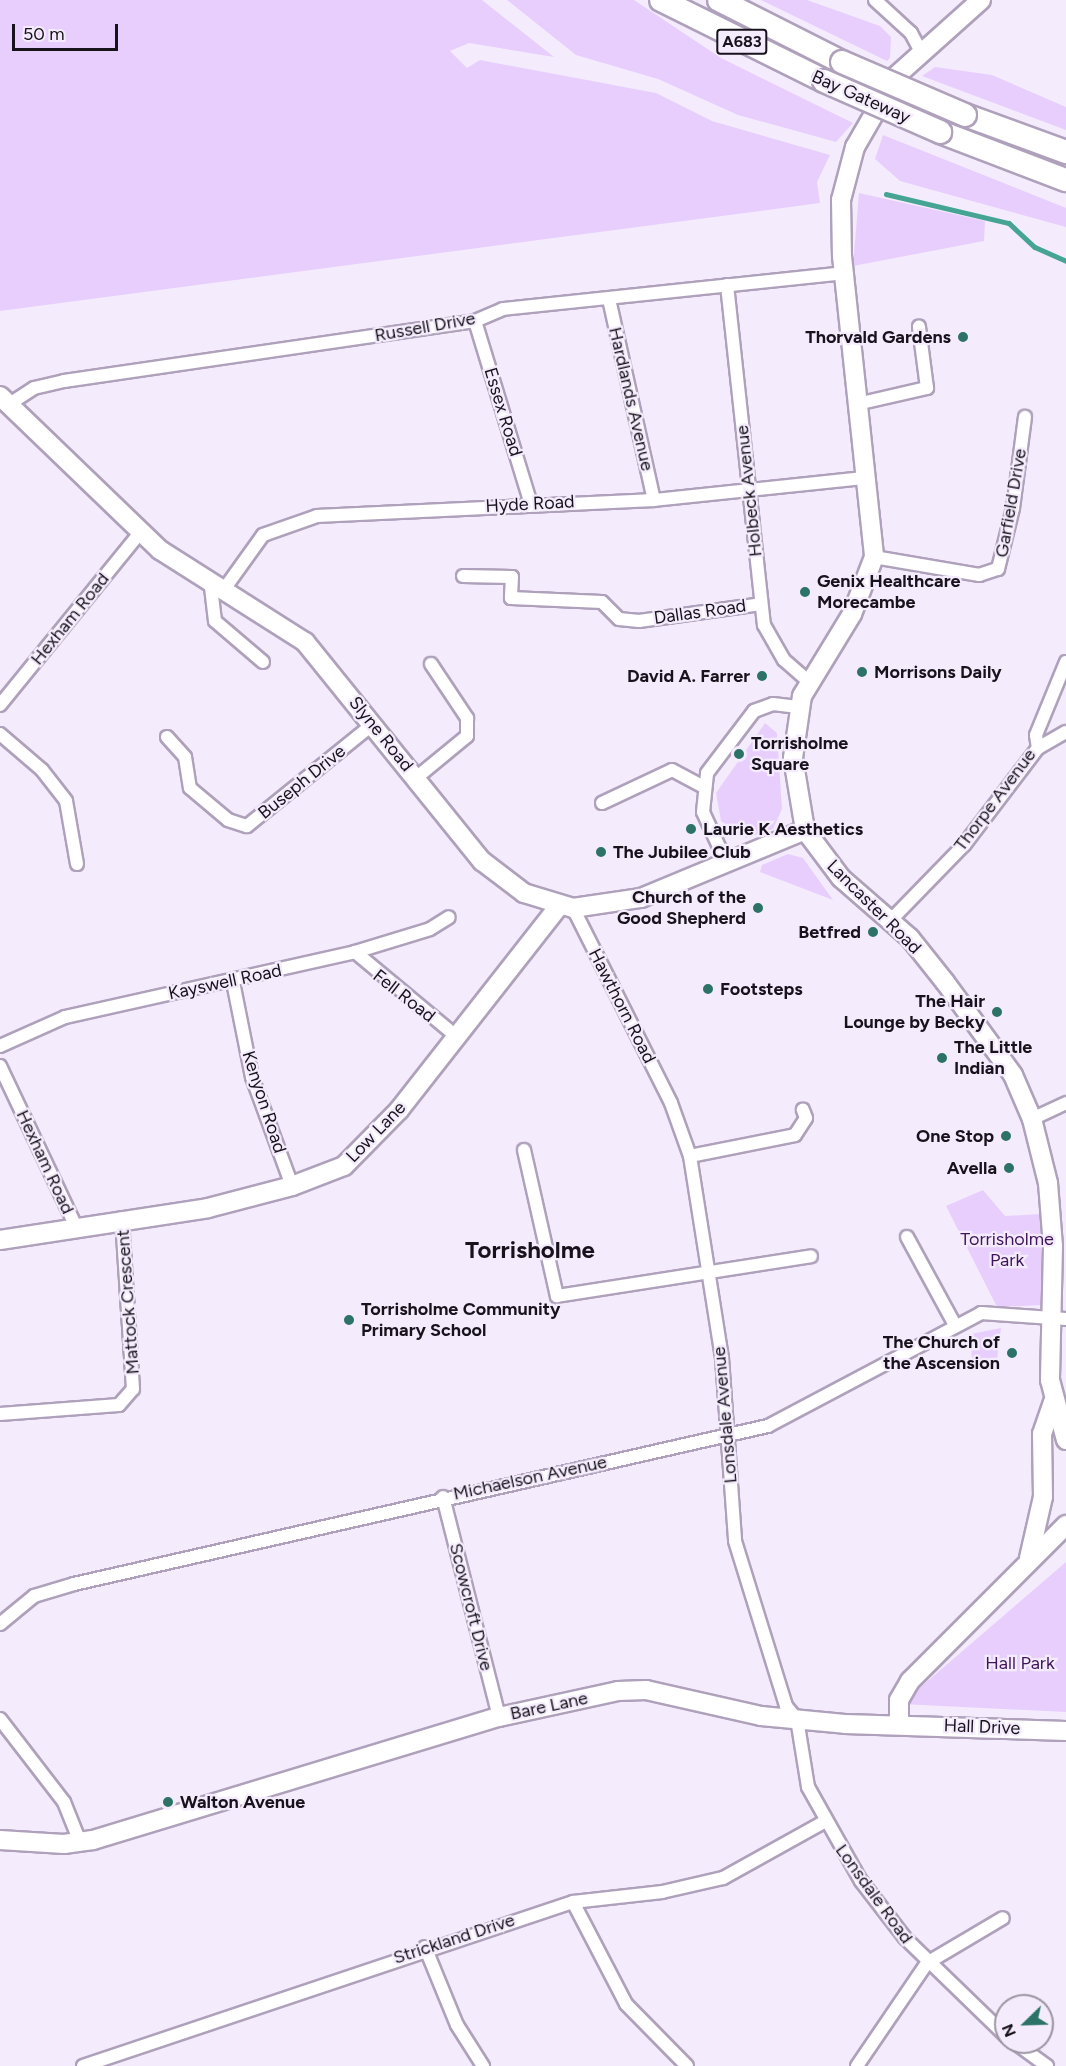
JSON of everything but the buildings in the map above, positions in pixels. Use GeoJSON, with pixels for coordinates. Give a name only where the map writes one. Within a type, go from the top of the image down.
{"type":"FeatureCollection","features":[{"type":"Feature","properties":{"kind":"highway","name":"Bay Gateway"},"geometry":{"type":"LineString","coordinates":[[662,0],[824,81],[940,132],[1066,180]]}},
{"type":"Feature","properties":{"kind":"highway","name":"Bay Gateway"},"geometry":{"type":"LineString","coordinates":[[719,0],[842,62],[965,115],[1066,152]]}},
{"type":"Feature","properties":{"kind":"main road","name":"Lancaster Road"},"geometry":{"type":"LineString","coordinates":[[981,0],[896,76],[866,126],[841,200],[844,273],[874,557],[852,615],[808,681],[798,707],[793,758],[805,830],[841,878],[891,920],[989,1037],[1032,1119],[1048,1183],[1058,1320],[1053,1402],[1066,1440]]}},
{"type":"Feature","properties":{"kind":"main road","name":"Slyne Road"},"geometry":{"type":"LineString","coordinates":[[5,400],[140,533],[305,642],[492,871],[524,893],[566,907],[641,898],[805,830]]}},
{"type":"Feature","properties":{"kind":"main road","name":"Low Lane"},"geometry":{"type":"LineString","coordinates":[[0,1240],[122,1218],[208,1208],[292,1186],[344,1166],[399,1110],[566,907]]}},
{"type":"Feature","properties":{"kind":"main road"},"geometry":{"type":"LineString","coordinates":[[1028,1563],[1043,1497],[1042,1434],[1053,1402]]}},
{"type":"Feature","properties":{"kind":"main road"},"geometry":{"type":"LineString","coordinates":[[899,1724],[903,1689],[1066,1525]]}},
{"type":"Feature","properties":{"kind":"main road","name":"Bare Lane"},"geometry":{"type":"LineString","coordinates":[[0,1840],[80,1842],[499,1717],[646,1690],[797,1719],[899,1724]]}},
{"type":"Feature","properties":{"kind":"main road","name":"Hall Drive"},"geometry":{"type":"LineString","coordinates":[[899,1724],[1066,1731]]}},
{"type":"Feature","properties":{"kind":"street"},"geometry":{"type":"LineString","coordinates":[[875,0],[911,33],[917,58]]}},
{"type":"Feature","properties":{"kind":"street","name":"Russell Drive"},"geometry":{"type":"LineString","coordinates":[[5,400],[34,388],[64,381],[475,321],[503,309],[844,273]]}},
{"type":"Feature","properties":{"kind":"street","name":"Holbeck Avenue"},"geometry":{"type":"LineString","coordinates":[[727,285],[761,604],[776,649],[808,681]]}},
{"type":"Feature","properties":{"kind":"street","name":"Hardlands Avenue"},"geometry":{"type":"LineString","coordinates":[[609,299],[654,500]]}},
{"type":"Feature","properties":{"kind":"street","name":"Essex Road"},"geometry":{"type":"LineString","coordinates":[[475,321],[531,504]]}},
{"type":"Feature","properties":{"kind":"street"},"geometry":{"type":"LineString","coordinates":[[857,404],[927,388],[919,327]]}},
{"type":"Feature","properties":{"kind":"street","name":"Garfield Drive"},"geometry":{"type":"LineString","coordinates":[[874,557],[980,575],[998,569],[1013,508],[1024,417]]}},
{"type":"Feature","properties":{"kind":"street","name":"Hyde Road"},"geometry":{"type":"LineString","coordinates":[[218,583],[263,535],[316,516],[531,504],[654,500],[865,478]]}},
{"type":"Feature","properties":{"kind":"street","name":"Hexham Road"},"geometry":{"type":"LineString","coordinates":[[0,705],[140,533]]}},
{"type":"Feature","properties":{"kind":"street","name":"Dallas Road"},"geometry":{"type":"LineString","coordinates":[[463,576],[512,577],[511,598],[602,602],[620,619],[639,621],[761,604]]}},
{"type":"Feature","properties":{"kind":"street"},"geometry":{"type":"LineString","coordinates":[[218,583],[215,621],[262,662]]}},
{"type":"Feature","properties":{"kind":"street","name":"Thorpe Avenue"},"geometry":{"type":"LineString","coordinates":[[891,920],[963,845],[1038,748],[1036,735],[1066,662]]}},
{"type":"Feature","properties":{"kind":"street"},"geometry":{"type":"LineString","coordinates":[[416,778],[467,736],[467,717],[430,664]]}},
{"type":"Feature","properties":{"kind":"street"},"geometry":{"type":"LineString","coordinates":[[727,864],[703,812],[702,786],[754,711],[773,704],[798,707]]}},
{"type":"Feature","properties":{"kind":"street","name":"Buseph Drive"},"geometry":{"type":"LineString","coordinates":[[166,737],[185,757],[190,788],[228,820],[248,826],[373,724]]}},
{"type":"Feature","properties":{"kind":"street"},"geometry":{"type":"LineString","coordinates":[[1038,748],[1066,732]]}},
{"type":"Feature","properties":{"kind":"street"},"geometry":{"type":"LineString","coordinates":[[0,734],[42,770],[66,801],[77,864]]}},
{"type":"Feature","properties":{"kind":"street"},"geometry":{"type":"LineString","coordinates":[[602,803],[672,770],[702,786]]}},
{"type":"Feature","properties":{"kind":"street","name":"Hawthorn Road"},"geometry":{"type":"LineString","coordinates":[[566,907],[671,1103]]}},
{"type":"Feature","properties":{"kind":"street","name":"Kayswell Road"},"geometry":{"type":"LineString","coordinates":[[0,1046],[65,1017],[233,982],[355,952],[430,929],[449,916]]}},
{"type":"Feature","properties":{"kind":"street","name":"Fell Road"},"geometry":{"type":"LineString","coordinates":[[355,952],[457,1037]]}},
{"type":"Feature","properties":{"kind":"street","name":"Kenyon Road"},"geometry":{"type":"LineString","coordinates":[[233,982],[252,1077],[292,1186]]}},
{"type":"Feature","properties":{"kind":"street","name":"Hexham Road"},"geometry":{"type":"LineString","coordinates":[[0,1066],[75,1226]]}},
{"type":"Feature","properties":{"kind":"street","name":"Lonsdale Avenue"},"geometry":{"type":"LineString","coordinates":[[671,1103],[690,1156],[708,1268],[735,1541],[786,1706],[797,1719]]}},
{"type":"Feature","properties":{"kind":"street"},"geometry":{"type":"LineString","coordinates":[[1032,1119],[1066,1103]]}},
{"type":"Feature","properties":{"kind":"street"},"geometry":{"type":"LineString","coordinates":[[690,1156],[795,1135],[806,1118],[803,1110]]}},
{"type":"Feature","properties":{"kind":"street"},"geometry":{"type":"LineString","coordinates":[[524,1150],[557,1296],[708,1268],[811,1256]]}},
{"type":"Feature","properties":{"kind":"street","name":"Mattock Crescent"},"geometry":{"type":"LineString","coordinates":[[0,1414],[119,1405],[133,1389],[122,1218]]}},
{"type":"Feature","properties":{"kind":"street"},"geometry":{"type":"LineString","coordinates":[[908,1237],[955,1325]]}},
{"type":"Feature","properties":{"kind":"street","name":"Michaelson Avenue"},"geometry":{"type":"LineString","coordinates":[[0,1624],[34,1596],[443,1497],[768,1426],[981,1313],[1058,1320]]}},
{"type":"Feature","properties":{"kind":"street","name":"Scowcroft Drive"},"geometry":{"type":"LineString","coordinates":[[443,1497],[499,1717]]}},
{"type":"Feature","properties":{"kind":"street"},"geometry":{"type":"LineString","coordinates":[[0,1719],[64,1802],[80,1842]]}},
{"type":"Feature","properties":{"kind":"street","name":"Lonsdale Road"},"geometry":{"type":"LineString","coordinates":[[797,1719],[808,1787],[824,1822],[861,1881],[927,1963],[994,2025]]}},
{"type":"Feature","properties":{"kind":"street","name":"Strickland Drive"},"geometry":{"type":"LineString","coordinates":[[83,2066],[425,1947],[573,1902],[723,1878],[824,1822]]}},
{"type":"Feature","properties":{"kind":"street"},"geometry":{"type":"LineString","coordinates":[[573,1902],[626,2004],[687,2066]]}},
{"type":"Feature","properties":{"kind":"street"},"geometry":{"type":"LineString","coordinates":[[857,2066],[927,1963],[1003,1918]]}},
{"type":"Feature","properties":{"kind":"street"},"geometry":{"type":"LineString","coordinates":[[425,1947],[457,2025],[483,2066]]}},
{"type":"Feature","properties":{"kind":"street"},"geometry":{"type":"LineString","coordinates":[[1030,2054],[1047,2066]]}},
{"type":"Feature","properties":{"kind":"green space"},"geometry":{"type":"Polygon","coordinates":[[[0,0],[482,0],[554,57],[469,43],[450,51],[467,68],[480,60],[656,93],[712,121],[830,155],[817,182],[820,203],[0,311],[0,0]]]}},
{"type":"Feature","properties":{"kind":"green space"},"geometry":{"type":"Polygon","coordinates":[[[507,0],[634,0],[721,58],[853,123],[836,142],[738,115],[658,79],[576,55],[507,0]]]}},
{"type":"Feature","properties":{"kind":"green space"},"geometry":{"type":"Polygon","coordinates":[[[761,0],[807,0],[880,26],[891,37],[890,58],[887,61],[761,0]]]}},
{"type":"Feature","properties":{"kind":"green space"},"geometry":{"type":"Polygon","coordinates":[[[935,67],[992,75],[1066,107],[1066,130],[922,76],[935,67]]]}},
{"type":"Feature","properties":{"kind":"green space"},"geometry":{"type":"Polygon","coordinates":[[[883,135],[1066,208],[1066,227],[900,181],[875,159],[883,135]]]}},
{"type":"Feature","properties":{"kind":"green space"},"geometry":{"type":"Polygon","coordinates":[[[859,193],[985,221],[984,241],[853,266],[859,193]]]}},
{"type":"Feature","properties":{"kind":"green space"},"geometry":{"type":"Polygon","coordinates":[[[765,723],[777,733],[782,809],[773,829],[746,838],[721,821],[716,793],[765,723]]]}},
{"type":"Feature","properties":{"kind":"green space"},"geometry":{"type":"Polygon","coordinates":[[[788,854],[803,858],[833,900],[760,872],[762,865],[788,854]]]}},
{"type":"Feature","properties":{"kind":"green space","name":"Torrisholme Park"},"geometry":{"type":"Polygon","coordinates":[[[983,1190],[1005,1216],[1041,1214],[1042,1305],[997,1307],[946,1206],[983,1190]]]}},
{"type":"Feature","properties":{"kind":"green space"},"geometry":{"type":"Polygon","coordinates":[[[1001,1328],[996,1367],[989,1371],[972,1365],[971,1334],[1001,1328]]]}},
{"type":"Feature","properties":{"kind":"green space","name":"Hall Park"},"geometry":{"type":"Polygon","coordinates":[[[1066,1562],[1066,1712],[901,1704],[1066,1562]]]}},
{"type":"Feature","properties":{"kind":"waterway"},"geometry":{"type":"LineString","coordinates":[[886,194],[1009,223],[1035,247],[1066,261]]}},
{"type":"Feature","properties":{"kind":"place","name":"Thorvald Gardens"},"geometry":{"type":"Point","coordinates":[963,337]}},
{"type":"Feature","properties":{"kind":"place","name":"Genix Healthcare Morecambe"},"geometry":{"type":"Point","coordinates":[805,592]}},
{"type":"Feature","properties":{"kind":"place","name":"Morrisons Daily"},"geometry":{"type":"Point","coordinates":[862,672]}},
{"type":"Feature","properties":{"kind":"place","name":"David A. Farrer"},"geometry":{"type":"Point","coordinates":[762,676]}},
{"type":"Feature","properties":{"kind":"place","name":"Torrisholme Square"},"geometry":{"type":"Point","coordinates":[739,754]}},
{"type":"Feature","properties":{"kind":"place","name":"Laurie K Aesthetics"},"geometry":{"type":"Point","coordinates":[691,829]}},
{"type":"Feature","properties":{"kind":"place","name":"The Jubilee Club"},"geometry":{"type":"Point","coordinates":[601,852]}},
{"type":"Feature","properties":{"kind":"place","name":"Church of the Good Shepherd"},"geometry":{"type":"Point","coordinates":[758,908]}},
{"type":"Feature","properties":{"kind":"place","name":"Betfred"},"geometry":{"type":"Point","coordinates":[873,932]}},
{"type":"Feature","properties":{"kind":"place","name":"Footsteps"},"geometry":{"type":"Point","coordinates":[708,989]}},
{"type":"Feature","properties":{"kind":"place","name":"The Hair Lounge by Becky"},"geometry":{"type":"Point","coordinates":[997,1012]}},
{"type":"Feature","properties":{"kind":"place","name":"The Little Indian"},"geometry":{"type":"Point","coordinates":[942,1058]}},
{"type":"Feature","properties":{"kind":"place","name":"One Stop"},"geometry":{"type":"Point","coordinates":[1006,1136]}},
{"type":"Feature","properties":{"kind":"place","name":"Avella"},"geometry":{"type":"Point","coordinates":[1009,1168]}},
{"type":"Feature","properties":{"kind":"place","name":"Torrisholme Community Primary School"},"geometry":{"type":"Point","coordinates":[349,1320]}},
{"type":"Feature","properties":{"kind":"place","name":"The Church of the Ascension"},"geometry":{"type":"Point","coordinates":[1012,1353]}},
{"type":"Feature","properties":{"kind":"place","name":"Walton Avenue"},"geometry":{"type":"Point","coordinates":[168,1802]}},
{"type":"Feature","properties":{"kind":"district","name":"Torrisholme"},"geometry":{"type":"Point","coordinates":[530,1250]}}]}
